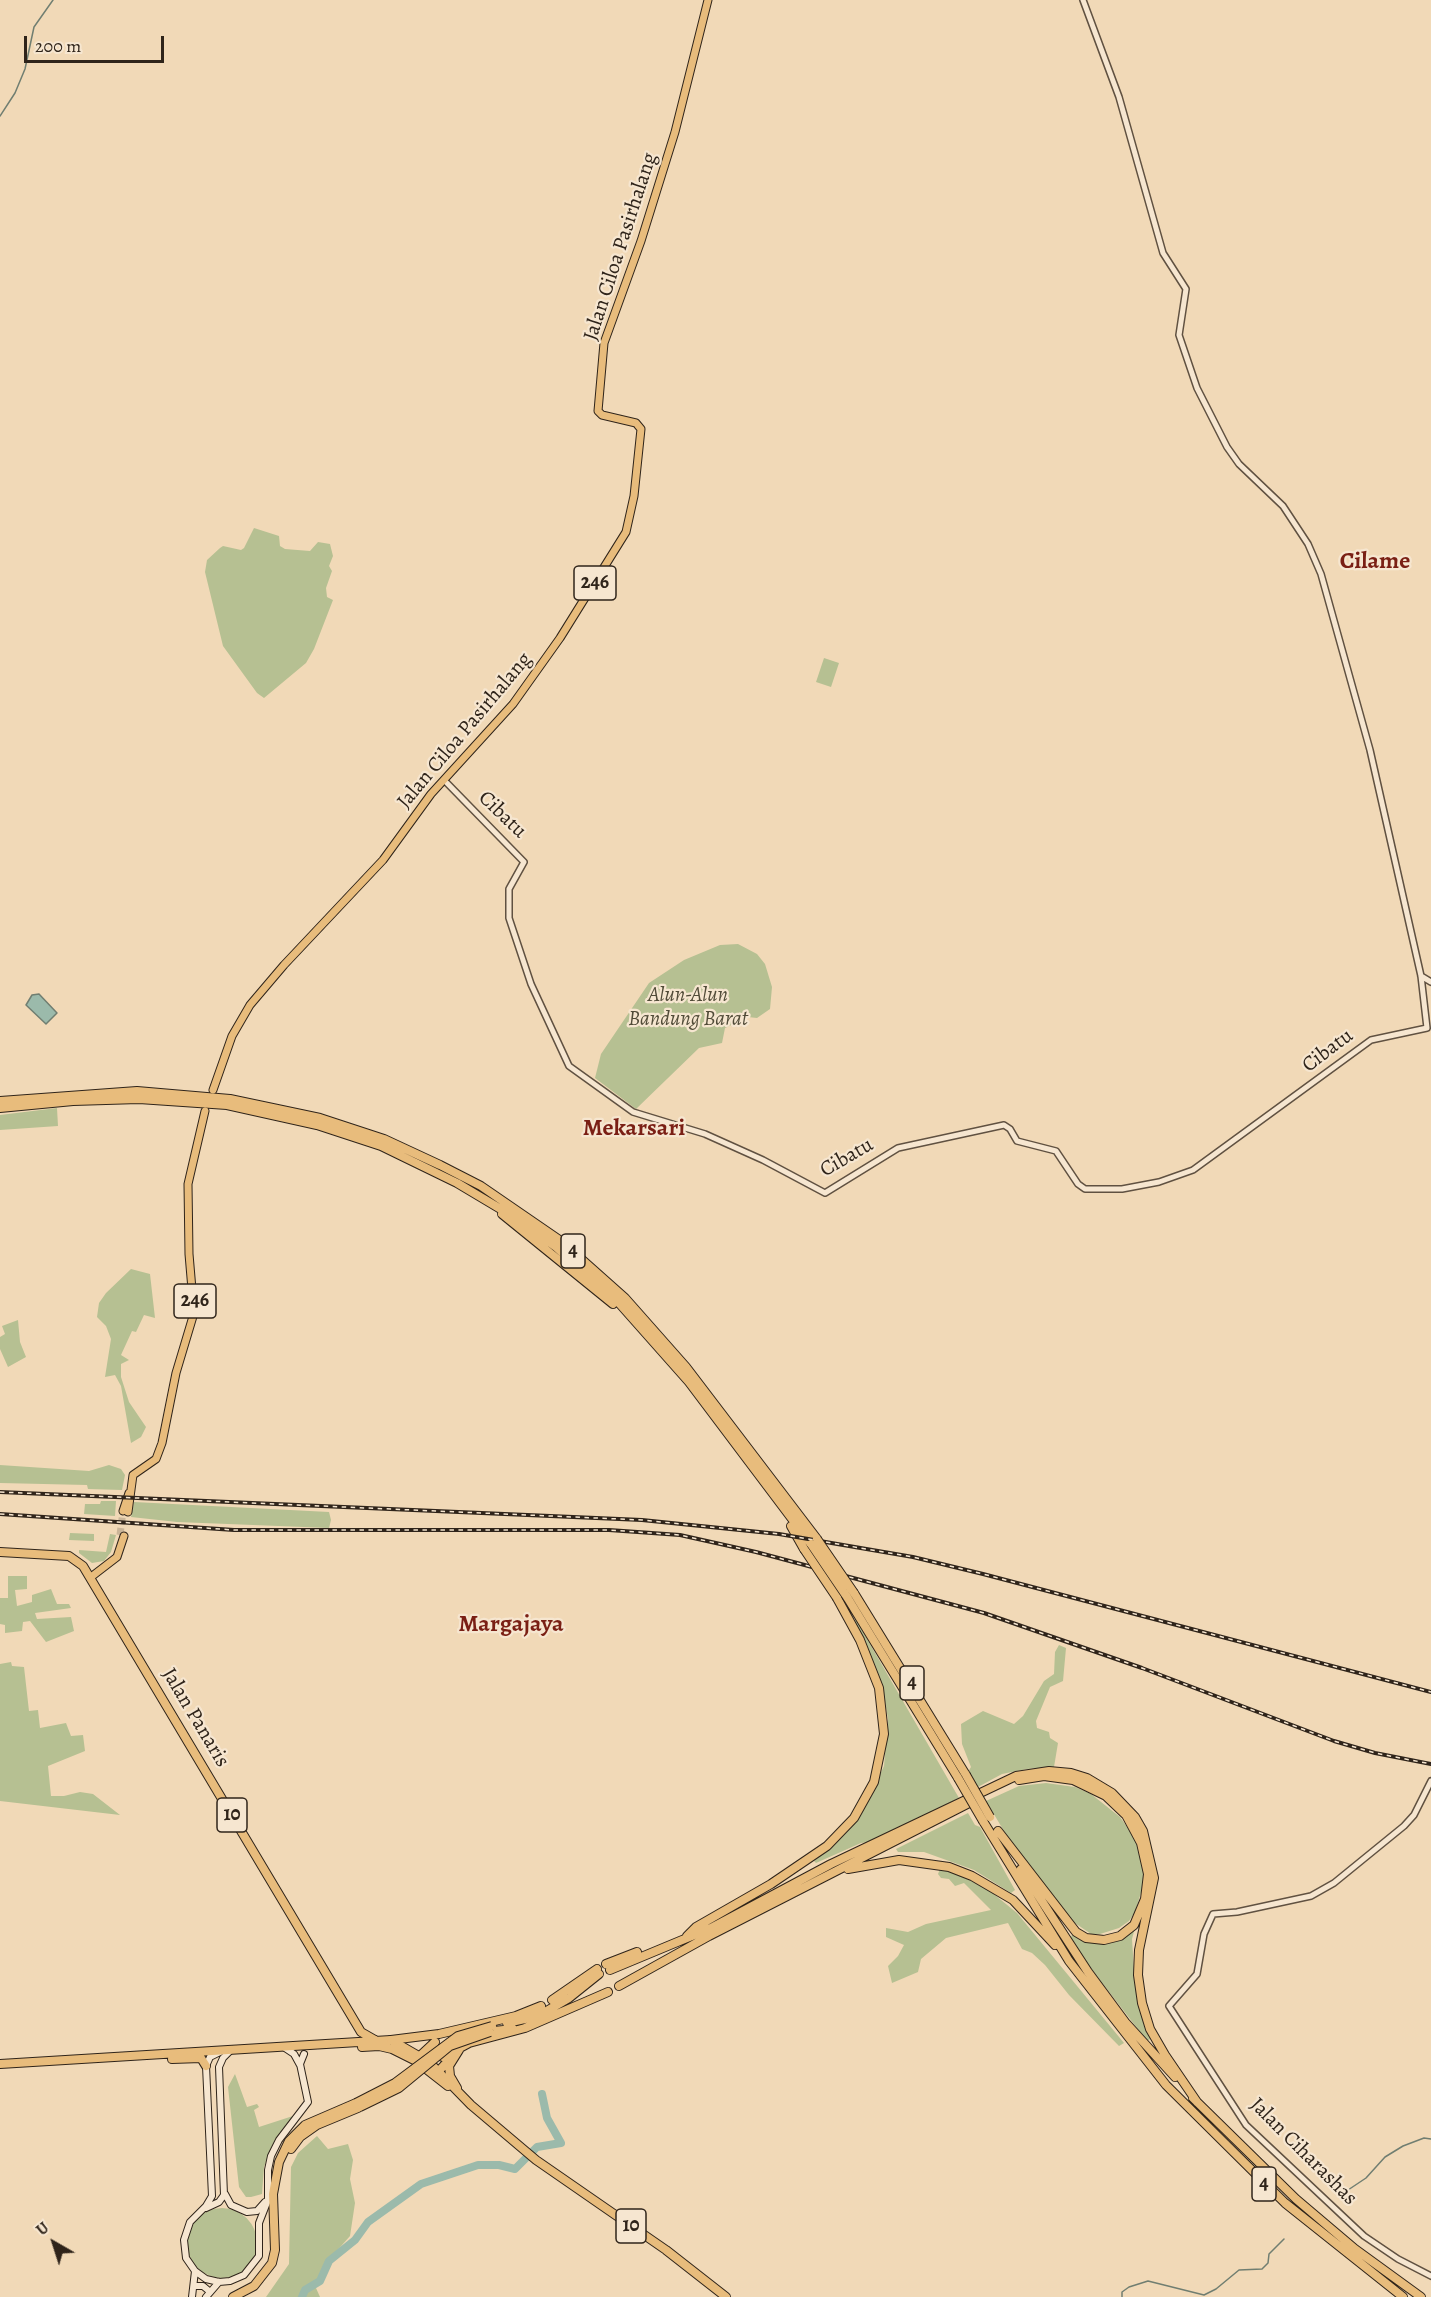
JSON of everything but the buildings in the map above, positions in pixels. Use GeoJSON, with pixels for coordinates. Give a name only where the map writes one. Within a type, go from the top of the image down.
{"type":"FeatureCollection","features":[{"type":"Feature","properties":{"kind":"highway","name":"4"},"geometry":{"type":"LineString","coordinates":[[0,1101],[137,1091],[230,1099],[320,1118],[384,1139],[450,1170],[500,1199],[561,1241],[625,1298],[687,1367],[811,1544]]}},
{"type":"Feature","properties":{"kind":"highway","name":"4"},"geometry":{"type":"LineString","coordinates":[[0,1108],[139,1099],[217,1104],[255,1110],[316,1125],[381,1146],[483,1198],[531,1229],[587,1272],[662,1349],[851,1595],[910,1680],[962,1777],[1069,1961],[1119,2027],[1201,2122],[1285,2203],[1403,2297]]}},
{"type":"Feature","properties":{"kind":"highway"},"geometry":{"type":"LineString","coordinates":[[682,1940],[696,1927],[771,1884],[827,1846],[854,1818],[874,1782],[884,1734],[879,1688],[860,1640],[811,1544]]}},
{"type":"Feature","properties":{"kind":"highway","name":"10"},"geometry":{"type":"LineString","coordinates":[[0,1552],[69,1556],[78,1561],[91,1577]]}},
{"type":"Feature","properties":{"kind":"highway","name":"Jalan Panaris"},"geometry":{"type":"LineString","coordinates":[[91,1577],[362,2033]]}},
{"type":"Feature","properties":{"kind":"highway"},"geometry":{"type":"LineString","coordinates":[[608,1966],[634,1953],[664,1948],[711,1928],[831,1864],[1016,1776],[1056,1771],[1088,1778],[1118,1797],[1135,1817],[1143,1831],[1150,1852],[1154,1878],[1139,1950],[1138,1975],[1142,2003],[1150,2029],[1197,2102]]}},
{"type":"Feature","properties":{"kind":"highway"},"geometry":{"type":"LineString","coordinates":[[619,1986],[709,1936],[1019,1780],[1044,1776],[1073,1780],[1111,1800],[1137,1831],[1148,1874],[1145,1899],[1134,1925],[1120,1936],[1104,1940],[1086,1938],[1076,1932],[998,1831]]}},
{"type":"Feature","properties":{"kind":"highway","name":"4"},"geometry":{"type":"LineString","coordinates":[[987,1819],[998,1831],[1088,1972],[1125,2022],[1197,2102],[1296,2199],[1355,2248],[1421,2297]]}},
{"type":"Feature","properties":{"kind":"highway"},"geometry":{"type":"LineString","coordinates":[[836,1872],[900,1860],[939,1864],[972,1876],[1013,1900],[1069,1961]]}},
{"type":"Feature","properties":{"kind":"highway"},"geometry":{"type":"LineString","coordinates":[[243,2297],[268,2279],[278,2256],[278,2197],[288,2154],[300,2138],[317,2125],[399,2088],[450,2046],[493,2029],[538,2016],[569,1998],[598,1971],[552,2000]]}},
{"type":"Feature","properties":{"kind":"highway"},"geometry":{"type":"LineString","coordinates":[[434,2043],[435,2054],[440,2057],[466,2044],[525,2028],[608,1992]]}},
{"type":"Feature","properties":{"kind":"highway"},"geometry":{"type":"LineString","coordinates":[[79,2061],[391,2040],[524,2014],[541,2006]]}},
{"type":"Feature","properties":{"kind":"highway"},"geometry":{"type":"LineString","coordinates":[[418,2058],[434,2043],[461,2028]]}},
{"type":"Feature","properties":{"kind":"highway"},"geometry":{"type":"LineString","coordinates":[[493,2029],[525,2028]]}},
{"type":"Feature","properties":{"kind":"highway"},"geometry":{"type":"LineString","coordinates":[[354,2043],[361,2038],[362,2033],[377,2040]]}},
{"type":"Feature","properties":{"kind":"highway","name":"10"},"geometry":{"type":"LineString","coordinates":[[391,2040],[437,2073],[534,2159],[666,2250],[726,2297]]}},
{"type":"Feature","properties":{"kind":"highway"},"geometry":{"type":"LineString","coordinates":[[437,2073],[466,2044]]}},
{"type":"Feature","properties":{"kind":"highway","name":"10"},"geometry":{"type":"LineString","coordinates":[[304,2054],[310,2051],[379,2046],[418,2058]]}},
{"type":"Feature","properties":{"kind":"highway"},"geometry":{"type":"LineString","coordinates":[[454,2054],[449,2066],[450,2076],[458,2092]]}},
{"type":"Feature","properties":{"kind":"highway"},"geometry":{"type":"LineString","coordinates":[[0,2066],[47,2062],[200,2058],[206,2066]]}},
{"type":"Feature","properties":{"kind":"highway"},"geometry":{"type":"LineString","coordinates":[[233,2297],[260,2282],[272,2264],[275,2250],[273,2194],[279,2162],[289,2141],[305,2125],[357,2106]]}},
{"type":"Feature","properties":{"kind":"main road","name":"Jalan Ciloa Pasirhalang"},"geometry":{"type":"LineString","coordinates":[[213,1090],[232,1036],[250,1005],[284,965],[383,860],[444,780],[521,694],[560,638],[626,532],[634,496],[641,429],[636,423],[602,415],[598,411],[604,343],[641,241],[675,132],[708,0]]}},
{"type":"Feature","properties":{"kind":"main road","name":"246"},"geometry":{"type":"LineString","coordinates":[[126,1511],[133,1475],[153,1462],[158,1455],[168,1421],[176,1373],[194,1313],[189,1254],[188,1184],[205,1111]]}},
{"type":"Feature","properties":{"kind":"main road"},"geometry":{"type":"LineString","coordinates":[[91,1577],[106,1566],[122,1536]]}},
{"type":"Feature","properties":{"kind":"main road"},"geometry":{"type":"LineString","coordinates":[[285,2048],[295,2056],[304,2080]]}},
{"type":"Feature","properties":{"kind":"main road"},"geometry":{"type":"LineString","coordinates":[[220,2052],[210,2057],[206,2066],[212,2194],[202,2211],[188,2226],[184,2240],[186,2258],[195,2271],[206,2279],[219,2282],[240,2278],[252,2268],[260,2251],[259,2223],[267,2202],[268,2167],[275,2147],[307,2106],[308,2095],[300,2062],[304,2054]]}},
{"type":"Feature","properties":{"kind":"main road"},"geometry":{"type":"LineString","coordinates":[[202,2211],[220,2201],[224,2191],[219,2067],[223,2058],[230,2052]]}},
{"type":"Feature","properties":{"kind":"main road"},"geometry":{"type":"LineString","coordinates":[[224,2191],[231,2205],[252,2213],[264,2204],[268,2187]]}},
{"type":"Feature","properties":{"kind":"main road"},"geometry":{"type":"LineString","coordinates":[[192,2297],[195,2271]]}},
{"type":"Feature","properties":{"kind":"main road"},"geometry":{"type":"LineString","coordinates":[[195,2286],[203,2286],[207,2294],[219,2282]]}},
{"type":"Feature","properties":{"kind":"street"},"geometry":{"type":"LineString","coordinates":[[1083,0],[1119,97],[1160,244],[1166,259],[1186,289],[1179,335],[1197,388],[1227,447],[1239,464],[1283,506],[1308,544],[1321,574],[1369,745],[1421,976],[1431,982]]}},
{"type":"Feature","properties":{"kind":"street","name":"Cibatu"},"geometry":{"type":"LineString","coordinates":[[444,780],[524,862],[508,889],[509,918],[531,984],[568,1066],[633,1112],[705,1134],[763,1160],[825,1193],[898,1148],[1004,1125],[1009,1128],[1017,1141],[1057,1152],[1078,1184],[1085,1189],[1122,1189],[1159,1182],[1192,1170],[1371,1040],[1424,1031],[1428,1026],[1421,976]]}},
{"type":"Feature","properties":{"kind":"street","name":"Jalan Ciharashas"},"geometry":{"type":"LineString","coordinates":[[1431,1781],[1409,1821],[1334,1883],[1311,1896],[1237,1912],[1213,1914],[1204,1934],[1197,1974],[1168,2006],[1246,2125],[1364,2236],[1400,2260],[1431,2276]]}},
{"type":"Feature","properties":{"kind":"green space"},"geometry":{"type":"Polygon","coordinates":[[[254,528],[279,536],[280,546],[285,549],[310,551],[318,542],[330,544],[333,556],[329,566],[332,571],[326,588],[327,597],[333,600],[314,649],[306,663],[264,698],[257,693],[223,646],[205,572],[207,560],[223,546],[241,550],[244,548],[254,528]]]}},
{"type":"Feature","properties":{"kind":"green space"},"geometry":{"type":"Polygon","coordinates":[[[824,658],[839,663],[831,687],[816,682],[824,658]]]}},
{"type":"Feature","properties":{"kind":"green space","name":"Alun-Alun Bandung Barat"},"geometry":{"type":"Polygon","coordinates":[[[738,944],[757,954],[765,964],[772,987],[770,1009],[757,1018],[748,1017],[725,1028],[722,1043],[699,1048],[636,1109],[595,1078],[601,1054],[649,983],[684,960],[720,945],[738,944]]]}},
{"type":"Feature","properties":{"kind":"green space"},"geometry":{"type":"Polygon","coordinates":[[[57,1108],[58,1126],[0,1130],[0,1115],[57,1108]]]}},
{"type":"Feature","properties":{"kind":"green space"},"geometry":{"type":"Polygon","coordinates":[[[131,1269],[150,1274],[155,1318],[144,1315],[136,1332],[132,1331],[121,1355],[129,1360],[121,1364],[121,1377],[129,1402],[146,1427],[141,1437],[131,1443],[121,1386],[115,1375],[105,1377],[111,1339],[106,1326],[97,1317],[99,1303],[106,1293],[131,1269]]]}},
{"type":"Feature","properties":{"kind":"green space"},"geometry":{"type":"Polygon","coordinates":[[[18,1320],[20,1342],[26,1357],[8,1367],[0,1349],[0,1337],[5,1334],[2,1326],[18,1320]]]}},
{"type":"Feature","properties":{"kind":"green space"},"geometry":{"type":"Polygon","coordinates":[[[0,1465],[89,1471],[109,1465],[121,1469],[125,1475],[122,1490],[88,1489],[87,1485],[0,1483],[0,1465]]]}},
{"type":"Feature","properties":{"kind":"green space"},"geometry":{"type":"Polygon","coordinates":[[[101,1501],[116,1501],[115,1516],[84,1514],[85,1504],[100,1504],[101,1501]]]}},
{"type":"Feature","properties":{"kind":"green space"},"geometry":{"type":"Polygon","coordinates":[[[134,1502],[329,1512],[331,1520],[329,1528],[177,1522],[131,1517],[134,1502]]]}},
{"type":"Feature","properties":{"kind":"green space"},"geometry":{"type":"Polygon","coordinates":[[[70,1533],[94,1534],[94,1541],[69,1540],[70,1533]]]}},
{"type":"Feature","properties":{"kind":"green space"},"geometry":{"type":"Polygon","coordinates":[[[110,1534],[116,1535],[111,1552],[104,1561],[92,1563],[79,1553],[79,1550],[106,1552],[110,1534]]]}},
{"type":"Feature","properties":{"kind":"green space"},"geometry":{"type":"Polygon","coordinates":[[[8,1576],[27,1576],[27,1589],[15,1590],[17,1606],[32,1602],[32,1595],[51,1589],[57,1604],[69,1604],[71,1608],[35,1613],[37,1619],[71,1617],[74,1631],[46,1642],[30,1621],[23,1622],[22,1631],[5,1633],[5,1625],[0,1624],[0,1598],[8,1598],[8,1576]]]}},
{"type":"Feature","properties":{"kind":"green space"},"geometry":{"type":"Polygon","coordinates":[[[856,1620],[959,1798],[870,1842],[861,1843],[816,1863],[814,1861],[845,1834],[864,1808],[884,1766],[888,1719],[883,1690],[853,1622],[856,1620]]]}},
{"type":"Feature","properties":{"kind":"green space"},"geometry":{"type":"Polygon","coordinates":[[[1059,1645],[1066,1648],[1063,1681],[1050,1687],[1036,1721],[1037,1728],[1049,1732],[1050,1738],[1058,1743],[1054,1767],[1002,1774],[978,1787],[968,1772],[971,1767],[962,1744],[961,1724],[983,1711],[1014,1724],[1023,1716],[1044,1681],[1054,1674],[1055,1652],[1059,1645]]]}},
{"type":"Feature","properties":{"kind":"green space"},"geometry":{"type":"Polygon","coordinates":[[[11,1662],[12,1666],[24,1667],[29,1711],[38,1710],[40,1728],[66,1723],[71,1736],[83,1735],[85,1751],[48,1766],[51,1796],[80,1792],[93,1794],[120,1815],[0,1801],[0,1664],[11,1662]]]}},
{"type":"Feature","properties":{"kind":"green space"},"geometry":{"type":"Polygon","coordinates":[[[1046,1783],[1075,1787],[1091,1794],[1120,1817],[1135,1838],[1143,1865],[1144,1883],[1135,1912],[1129,1921],[1119,1928],[1100,1934],[1091,1934],[1069,1919],[1013,1846],[986,1801],[1019,1786],[1046,1783]]]}},
{"type":"Feature","properties":{"kind":"green space"},"geometry":{"type":"Polygon","coordinates":[[[968,1813],[975,1825],[980,1827],[1015,1890],[1011,1893],[974,1870],[924,1852],[898,1852],[896,1849],[968,1813]]]}},
{"type":"Feature","properties":{"kind":"green space"},"geometry":{"type":"Polygon","coordinates":[[[940,1869],[960,1875],[990,1891],[1017,1913],[1124,2043],[1119,2046],[1069,1995],[1045,1965],[1032,1953],[1022,1949],[1008,1923],[946,1938],[921,1959],[918,1972],[892,1983],[888,1966],[898,1956],[904,1945],[886,1937],[886,1928],[908,1932],[926,1924],[991,1910],[964,1883],[955,1886],[949,1879],[941,1878],[938,1874],[940,1869]]]}},
{"type":"Feature","properties":{"kind":"green space"},"geometry":{"type":"Polygon","coordinates":[[[1135,1928],[1132,1939],[1135,1986],[1152,2038],[1147,2041],[1069,1940],[1072,1935],[1093,1943],[1135,1928]]]}},
{"type":"Feature","properties":{"kind":"green space"},"geometry":{"type":"Polygon","coordinates":[[[235,2074],[247,2107],[257,2104],[259,2107],[254,2110],[259,2127],[296,2115],[270,2151],[264,2167],[262,2194],[251,2197],[246,2197],[239,2187],[228,2087],[235,2074]]]}},
{"type":"Feature","properties":{"kind":"green space"},"geometry":{"type":"Polygon","coordinates":[[[317,2136],[328,2149],[348,2144],[353,2160],[350,2179],[355,2203],[350,2236],[327,2262],[319,2278],[310,2285],[316,2288],[320,2297],[266,2297],[289,2264],[291,2167],[298,2153],[317,2136]]]}},
{"type":"Feature","properties":{"kind":"green space"},"geometry":{"type":"Polygon","coordinates":[[[222,2208],[241,2214],[251,2224],[257,2243],[251,2262],[241,2272],[222,2278],[203,2272],[193,2262],[187,2243],[193,2224],[203,2214],[222,2208]]]}},
{"type":"Feature","properties":{"kind":"shaded area"},"geometry":{"type":"Polygon","coordinates":[[[39,994],[57,1013],[46,1024],[26,1005],[32,995],[39,994]]]}},
{"type":"Feature","properties":{"kind":"waterway"},"geometry":{"type":"LineString","coordinates":[[0,116],[15,93],[25,69],[34,27],[53,0]]}},
{"type":"Feature","properties":{"kind":"waterway"},"geometry":{"type":"LineString","coordinates":[[302,2297],[305,2290],[320,2281],[329,2261],[355,2240],[368,2222],[421,2184],[478,2165],[499,2165],[515,2169],[537,2147],[561,2143],[547,2118],[542,2094]]}},
{"type":"Feature","properties":{"kind":"waterway"},"geometry":{"type":"LineString","coordinates":[[1342,2194],[1366,2178],[1385,2157],[1403,2146],[1424,2138],[1431,2139]]}},
{"type":"Feature","properties":{"kind":"waterway"},"geometry":{"type":"LineString","coordinates":[[1122,2297],[1122,2292],[1129,2287],[1148,2281],[1204,2295],[1216,2289],[1239,2270],[1262,2269],[1268,2263],[1269,2254],[1284,2239]]}},
{"type":"Feature","properties":{"kind":"tunnel"},"geometry":{"type":"LineString","coordinates":[[120,1535],[123,1511]]}},
{"type":"Feature","properties":{"kind":"railway"},"geometry":{"type":"LineString","coordinates":[[0,1492],[642,1520],[779,1534],[913,1557],[1431,1692]]}},
{"type":"Feature","properties":{"kind":"railway"},"geometry":{"type":"LineString","coordinates":[[0,1514],[234,1530],[609,1530],[680,1535],[756,1552],[984,1613],[1142,1668],[1334,1741],[1375,1753],[1431,1764]]}},
{"type":"Feature","properties":{"kind":"district","name":"Cilame"},"geometry":{"type":"Point","coordinates":[1375,562]}},
{"type":"Feature","properties":{"kind":"district","name":"Mekarsari"},"geometry":{"type":"Point","coordinates":[634,1129]}},
{"type":"Feature","properties":{"kind":"district","name":"Margajaya"},"geometry":{"type":"Point","coordinates":[511,1625]}}]}
